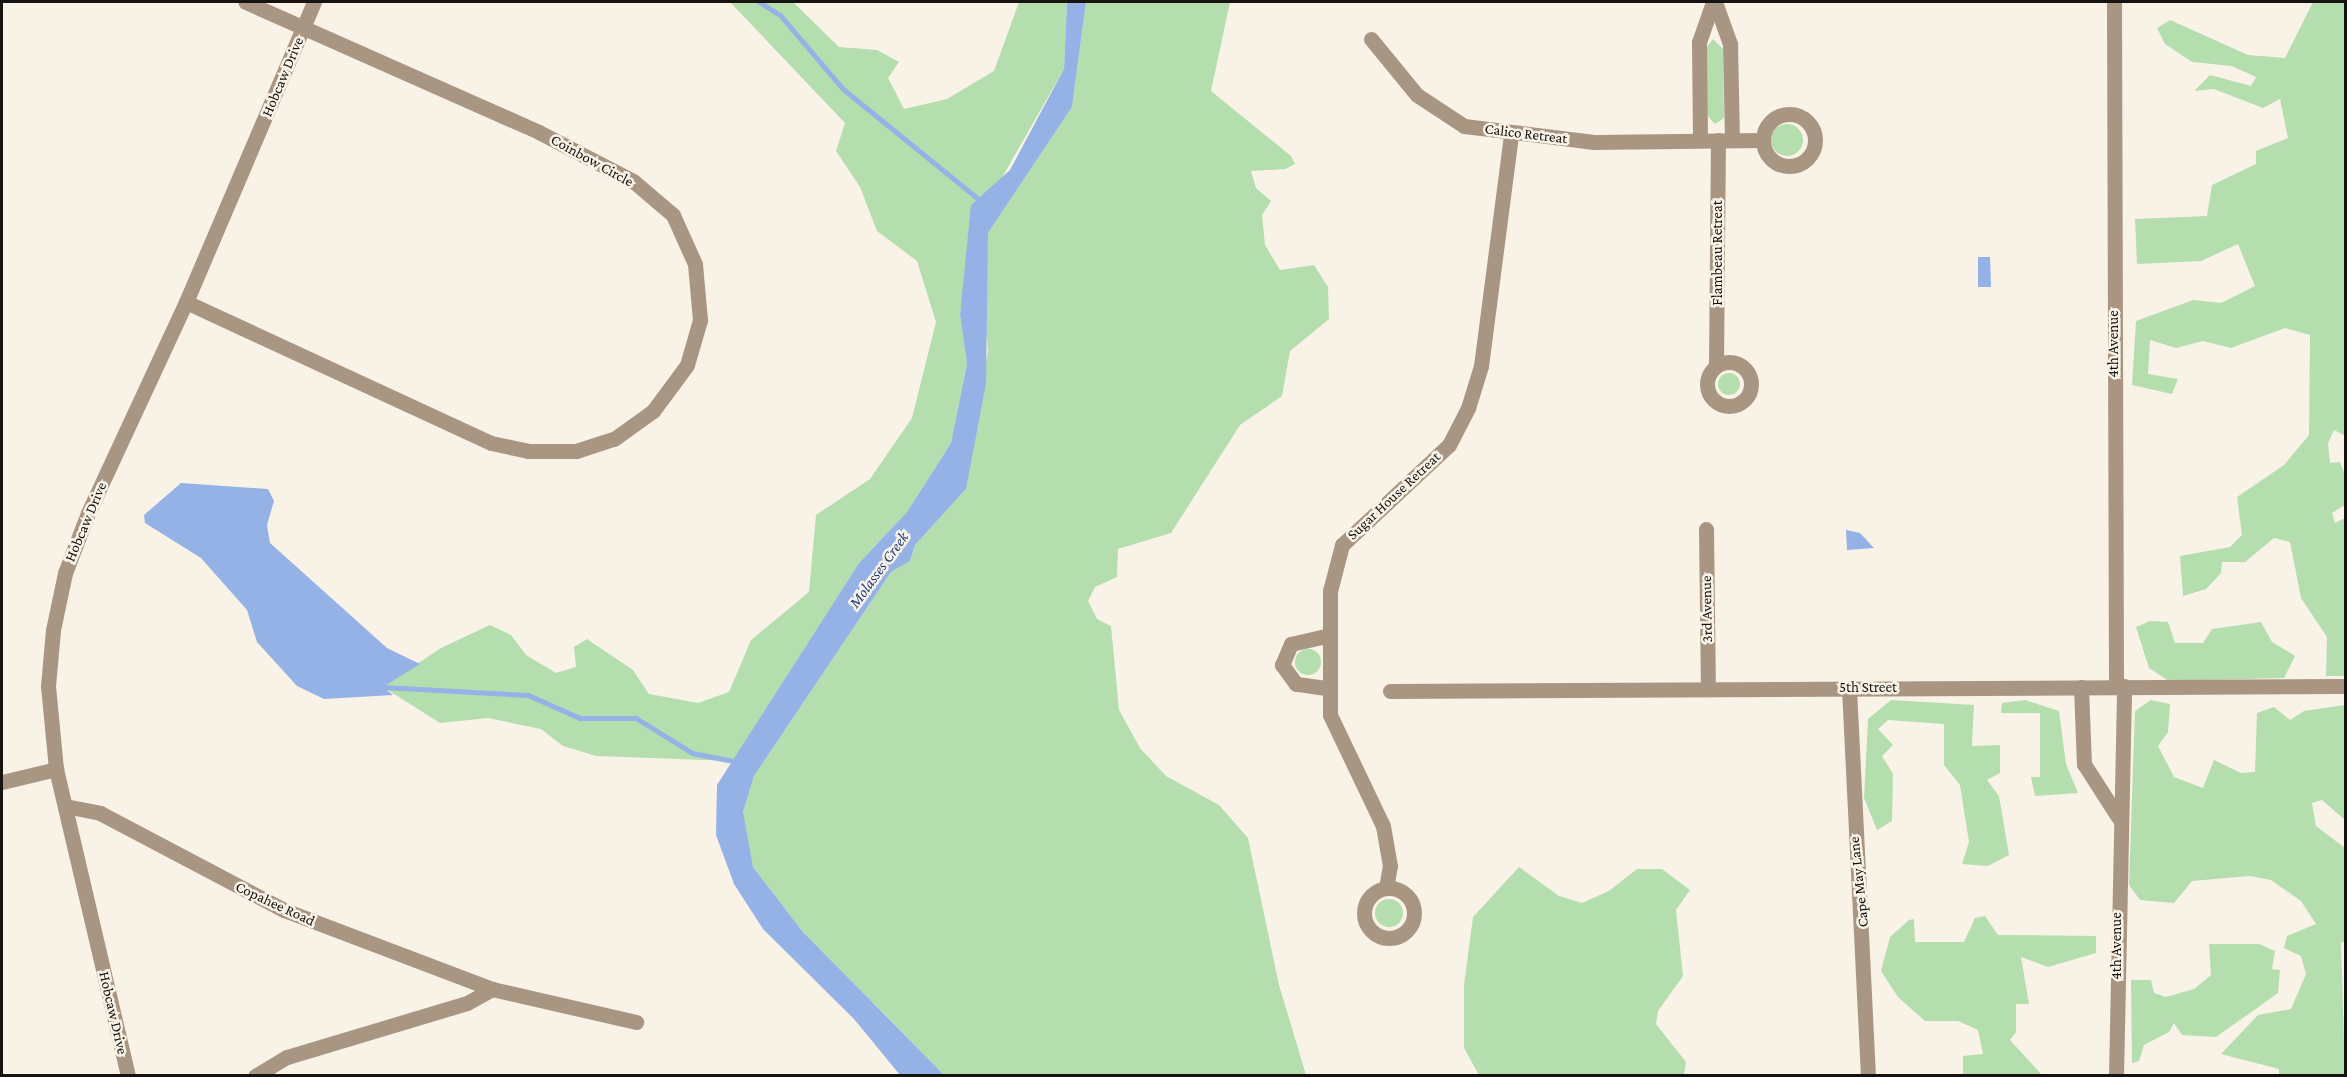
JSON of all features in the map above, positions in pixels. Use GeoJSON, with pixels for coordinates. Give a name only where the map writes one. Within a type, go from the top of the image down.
{"type":"FeatureCollection","features":[{"type":"Feature","properties":{"kind":"street","name":"Coinbow Circle"},"geometry":{"type":"LineString","coordinates":[[186,302],[492,443],[528,451],[576,451],[614,439],[653,411],[687,365],[700,320],[695,264],[673,216],[633,182],[539,132],[305,26],[246,2]]}},
{"type":"Feature","properties":{"kind":"street","name":"Hobcaw Drive"},"geometry":{"type":"LineString","coordinates":[[128,1076],[56,769],[48,686],[65,573],[186,302],[314,2]]}},
{"type":"Feature","properties":{"kind":"street","name":"Flambeau Retreat"},"geometry":{"type":"LineString","coordinates":[[1714,2],[1730,44],[1716,366]]}},
{"type":"Feature","properties":{"kind":"street"},"geometry":{"type":"LineString","coordinates":[[1700,140],[1699,42],[1714,2]]}},
{"type":"Feature","properties":{"kind":"street","name":"4th Avenue"},"geometry":{"type":"LineString","coordinates":[[2114,2],[2120,687],[2116,1076]]}},
{"type":"Feature","properties":{"kind":"street","name":"Calico Retreat"},"geometry":{"type":"LineString","coordinates":[[1371,39],[1417,95],[1447,118],[1511,134],[1594,142],[1763,140]]}},
{"type":"Feature","properties":{"kind":"street","name":"Sugar House Retreat"},"geometry":{"type":"LineString","coordinates":[[1386,888],[1390,866],[1383,826],[1336,736],[1326,688],[1326,636],[1341,545],[1449,445],[1471,399],[1481,366],[1511,134]]}},
{"type":"Feature","properties":{"kind":"street","name":"3rd Avenue"},"geometry":{"type":"LineString","coordinates":[[1706,529],[1708,689]]}},
{"type":"Feature","properties":{"kind":"street"},"geometry":{"type":"LineString","coordinates":[[1326,636],[1291,644],[1282,665],[1296,684],[1326,688]]}},
{"type":"Feature","properties":{"kind":"street","name":"5th Street"},"geometry":{"type":"LineString","coordinates":[[1390,691],[2346,686]]}},
{"type":"Feature","properties":{"kind":"street"},"geometry":{"type":"LineString","coordinates":[[2081,687],[2084,764],[2118,817]]}},
{"type":"Feature","properties":{"kind":"street","name":"Cape May Lane"},"geometry":{"type":"LineString","coordinates":[[1849,688],[1868,1076]]}},
{"type":"Feature","properties":{"kind":"street"},"geometry":{"type":"LineString","coordinates":[[2,782],[56,769]]}},
{"type":"Feature","properties":{"kind":"street","name":"Copahee Road"},"geometry":{"type":"LineString","coordinates":[[65,806],[100,813],[284,910],[492,989],[636,1022]]}},
{"type":"Feature","properties":{"kind":"street"},"geometry":{"type":"LineString","coordinates":[[255,1076],[297,1053],[467,1003],[492,989]]}},
{"type":"Feature","properties":{"kind":"green space"},"geometry":{"type":"Polygon","coordinates":[[[730,2],[793,2],[839,47],[877,50],[899,62],[888,78],[904,109],[947,99],[994,71],[1019,2],[1067,2],[1064,69],[1000,181],[965,277],[960,315],[967,364],[951,443],[907,512],[859,563],[733,761],[596,756],[563,746],[541,729],[488,718],[440,723],[383,687],[441,648],[490,625],[511,635],[526,655],[556,673],[576,667],[574,647],[587,639],[633,670],[649,694],[698,703],[729,692],[751,640],[809,592],[816,515],[870,479],[912,418],[936,322],[917,261],[877,231],[860,187],[836,151],[845,123],[730,2]]]}},
{"type":"Feature","properties":{"kind":"green space"},"geometry":{"type":"Polygon","coordinates":[[[1086,2],[1230,2],[1211,91],[1291,156],[1295,164],[1285,169],[1251,171],[1256,188],[1271,201],[1262,215],[1265,245],[1280,270],[1314,265],[1328,287],[1329,319],[1290,351],[1282,396],[1240,425],[1171,533],[1118,549],[1117,577],[1095,587],[1088,601],[1097,619],[1111,626],[1119,710],[1140,748],[1166,776],[1219,805],[1248,838],[1279,985],[1306,1075],[944,1075],[803,932],[753,867],[745,832],[743,812],[754,776],[891,572],[910,561],[915,545],[966,489],[988,350],[983,303],[988,233],[1072,107],[1086,2]]]}},
{"type":"Feature","properties":{"kind":"green space"},"geometry":{"type":"Polygon","coordinates":[[[2313,2],[2346,2],[2346,436],[2334,430],[2328,443],[2330,463],[2340,462],[2345,475],[2345,505],[2332,513],[2335,523],[2345,518],[2345,676],[2326,676],[2327,637],[2301,598],[2290,542],[2274,538],[2245,562],[2222,562],[2221,573],[2206,589],[2183,596],[2180,556],[2230,547],[2242,535],[2237,497],[2284,465],[2309,435],[2310,335],[2285,328],[2231,348],[2203,341],[2176,348],[2150,340],[2148,374],[2178,379],[2172,394],[2132,385],[2136,321],[2193,300],[2221,303],[2255,286],[2238,244],[2201,261],[2137,264],[2135,219],[2207,216],[2212,185],[2256,164],[2256,151],[2288,138],[2280,99],[2263,108],[2214,89],[2194,91],[2210,75],[2251,86],[2256,77],[2232,66],[2192,62],[2165,44],[2157,28],[2170,20],[2248,55],[2285,58],[2313,2]]]}},
{"type":"Feature","properties":{"kind":"green space"},"geometry":{"type":"Polygon","coordinates":[[[1713,39],[1723,49],[1724,118],[1715,124],[1707,115],[1706,48],[1713,39]]]}},
{"type":"Feature","properties":{"kind":"green space"},"geometry":{"type":"Polygon","coordinates":[[[1787,124],[1799,128],[1803,140],[1799,152],[1787,156],[1775,152],[1771,140],[1775,128],[1787,124]]]}},
{"type":"Feature","properties":{"kind":"green space"},"geometry":{"type":"Polygon","coordinates":[[[1725,373],[1733,373],[1740,380],[1740,388],[1733,395],[1725,395],[1718,388],[1718,380],[1725,373]]]}},
{"type":"Feature","properties":{"kind":"green space"},"geometry":{"type":"Polygon","coordinates":[[[2150,621],[2168,622],[2175,643],[2203,643],[2212,629],[2261,622],[2272,642],[2295,656],[2284,678],[2169,681],[2149,668],[2136,627],[2150,621]]]}},
{"type":"Feature","properties":{"kind":"green space"},"geometry":{"type":"Polygon","coordinates":[[[1308,649],[1317,653],[1321,662],[1317,671],[1308,675],[1299,671],[1295,662],[1299,653],[1308,649]]]}},
{"type":"Feature","properties":{"kind":"green space"},"geometry":{"type":"Polygon","coordinates":[[[1891,700],[1974,705],[1972,746],[2000,745],[2000,773],[1987,780],[1999,796],[2009,855],[1988,866],[1962,864],[1969,842],[1960,785],[1944,765],[1944,724],[1888,720],[1878,729],[1893,745],[1882,756],[1893,774],[1892,821],[1877,830],[1864,798],[1868,719],[1891,700]]]}},
{"type":"Feature","properties":{"kind":"green space"},"geometry":{"type":"Polygon","coordinates":[[[2025,700],[2059,711],[2066,764],[2078,793],[2035,796],[2031,777],[2040,777],[2040,713],[2001,713],[2002,703],[2025,700]]]}},
{"type":"Feature","properties":{"kind":"green space"},"geometry":{"type":"Polygon","coordinates":[[[2151,700],[2170,704],[2168,732],[2158,746],[2174,777],[2203,788],[2214,760],[2241,773],[2255,772],[2257,713],[2274,707],[2290,720],[2304,711],[2345,705],[2345,820],[2322,800],[2312,803],[2316,826],[2345,848],[2345,942],[2341,942],[2345,1075],[2279,1075],[2279,1069],[2221,1054],[2258,1015],[2291,1009],[2306,974],[2301,956],[2284,948],[2287,936],[2316,924],[2301,901],[2271,880],[2250,876],[2192,881],[2174,903],[2140,900],[2129,885],[2135,711],[2151,700]]]}},
{"type":"Feature","properties":{"kind":"green space"},"geometry":{"type":"Polygon","coordinates":[[[1519,867],[1559,896],[1582,903],[1609,891],[1637,869],[1662,869],[1690,890],[1676,910],[1683,976],[1658,1011],[1656,1024],[1686,1062],[1684,1075],[1479,1075],[1464,1048],[1464,985],[1473,917],[1519,867]]]}},
{"type":"Feature","properties":{"kind":"green space"},"geometry":{"type":"Polygon","coordinates":[[[1389,899],[1399,903],[1403,913],[1399,923],[1389,927],[1379,923],[1375,913],[1379,903],[1389,899]]]}},
{"type":"Feature","properties":{"kind":"green space"},"geometry":{"type":"Polygon","coordinates":[[[1985,916],[1998,935],[2096,936],[2096,953],[2048,967],[2021,957],[2029,1004],[2016,1004],[2016,1032],[2010,1040],[2042,1075],[1963,1075],[1963,1056],[1983,1054],[1978,1030],[1958,1021],[1925,1021],[1898,997],[1881,971],[1890,937],[1909,920],[1914,919],[1915,942],[1964,942],[1975,918],[1985,916]]]}},
{"type":"Feature","properties":{"kind":"green space"},"geometry":{"type":"Polygon","coordinates":[[[2209,944],[2259,944],[2275,951],[2272,969],[2280,970],[2278,993],[2216,1037],[2182,1035],[2174,1023],[2169,1032],[2144,1045],[2139,1061],[2132,1063],[2131,980],[2151,980],[2154,993],[2166,997],[2194,989],[2211,975],[2209,944]]]}},
{"type":"Feature","properties":{"kind":"water","name":"Molasses Creek"},"geometry":{"type":"Polygon","coordinates":[[[1067,2],[1086,2],[1072,107],[988,233],[986,383],[966,489],[915,545],[910,561],[891,572],[754,776],[743,812],[753,867],[803,932],[944,1075],[900,1075],[854,1019],[763,929],[734,884],[716,835],[717,785],[859,563],[907,512],[951,443],[967,364],[960,315],[971,205],[1010,170],[1064,69],[1067,2]]]}},
{"type":"Feature","properties":{"kind":"water"},"geometry":{"type":"Polygon","coordinates":[[[1978,257],[1990,257],[1991,287],[1978,287],[1978,257]]]}},
{"type":"Feature","properties":{"kind":"water"},"geometry":{"type":"Polygon","coordinates":[[[181,483],[268,489],[274,501],[267,525],[270,543],[387,648],[420,664],[383,687],[393,695],[324,699],[297,686],[257,642],[247,610],[201,558],[145,523],[144,515],[181,483]]]}},
{"type":"Feature","properties":{"kind":"water"},"geometry":{"type":"Polygon","coordinates":[[[1846,530],[1860,533],[1874,548],[1847,550],[1846,530]]]}},
{"type":"Feature","properties":{"kind":"waterway"},"geometry":{"type":"LineString","coordinates":[[759,2],[780,15],[843,89],[977,198]]}},
{"type":"Feature","properties":{"kind":"waterway"},"geometry":{"type":"LineString","coordinates":[[383,687],[528,695],[580,718],[636,718],[692,753],[733,761]]}}]}
